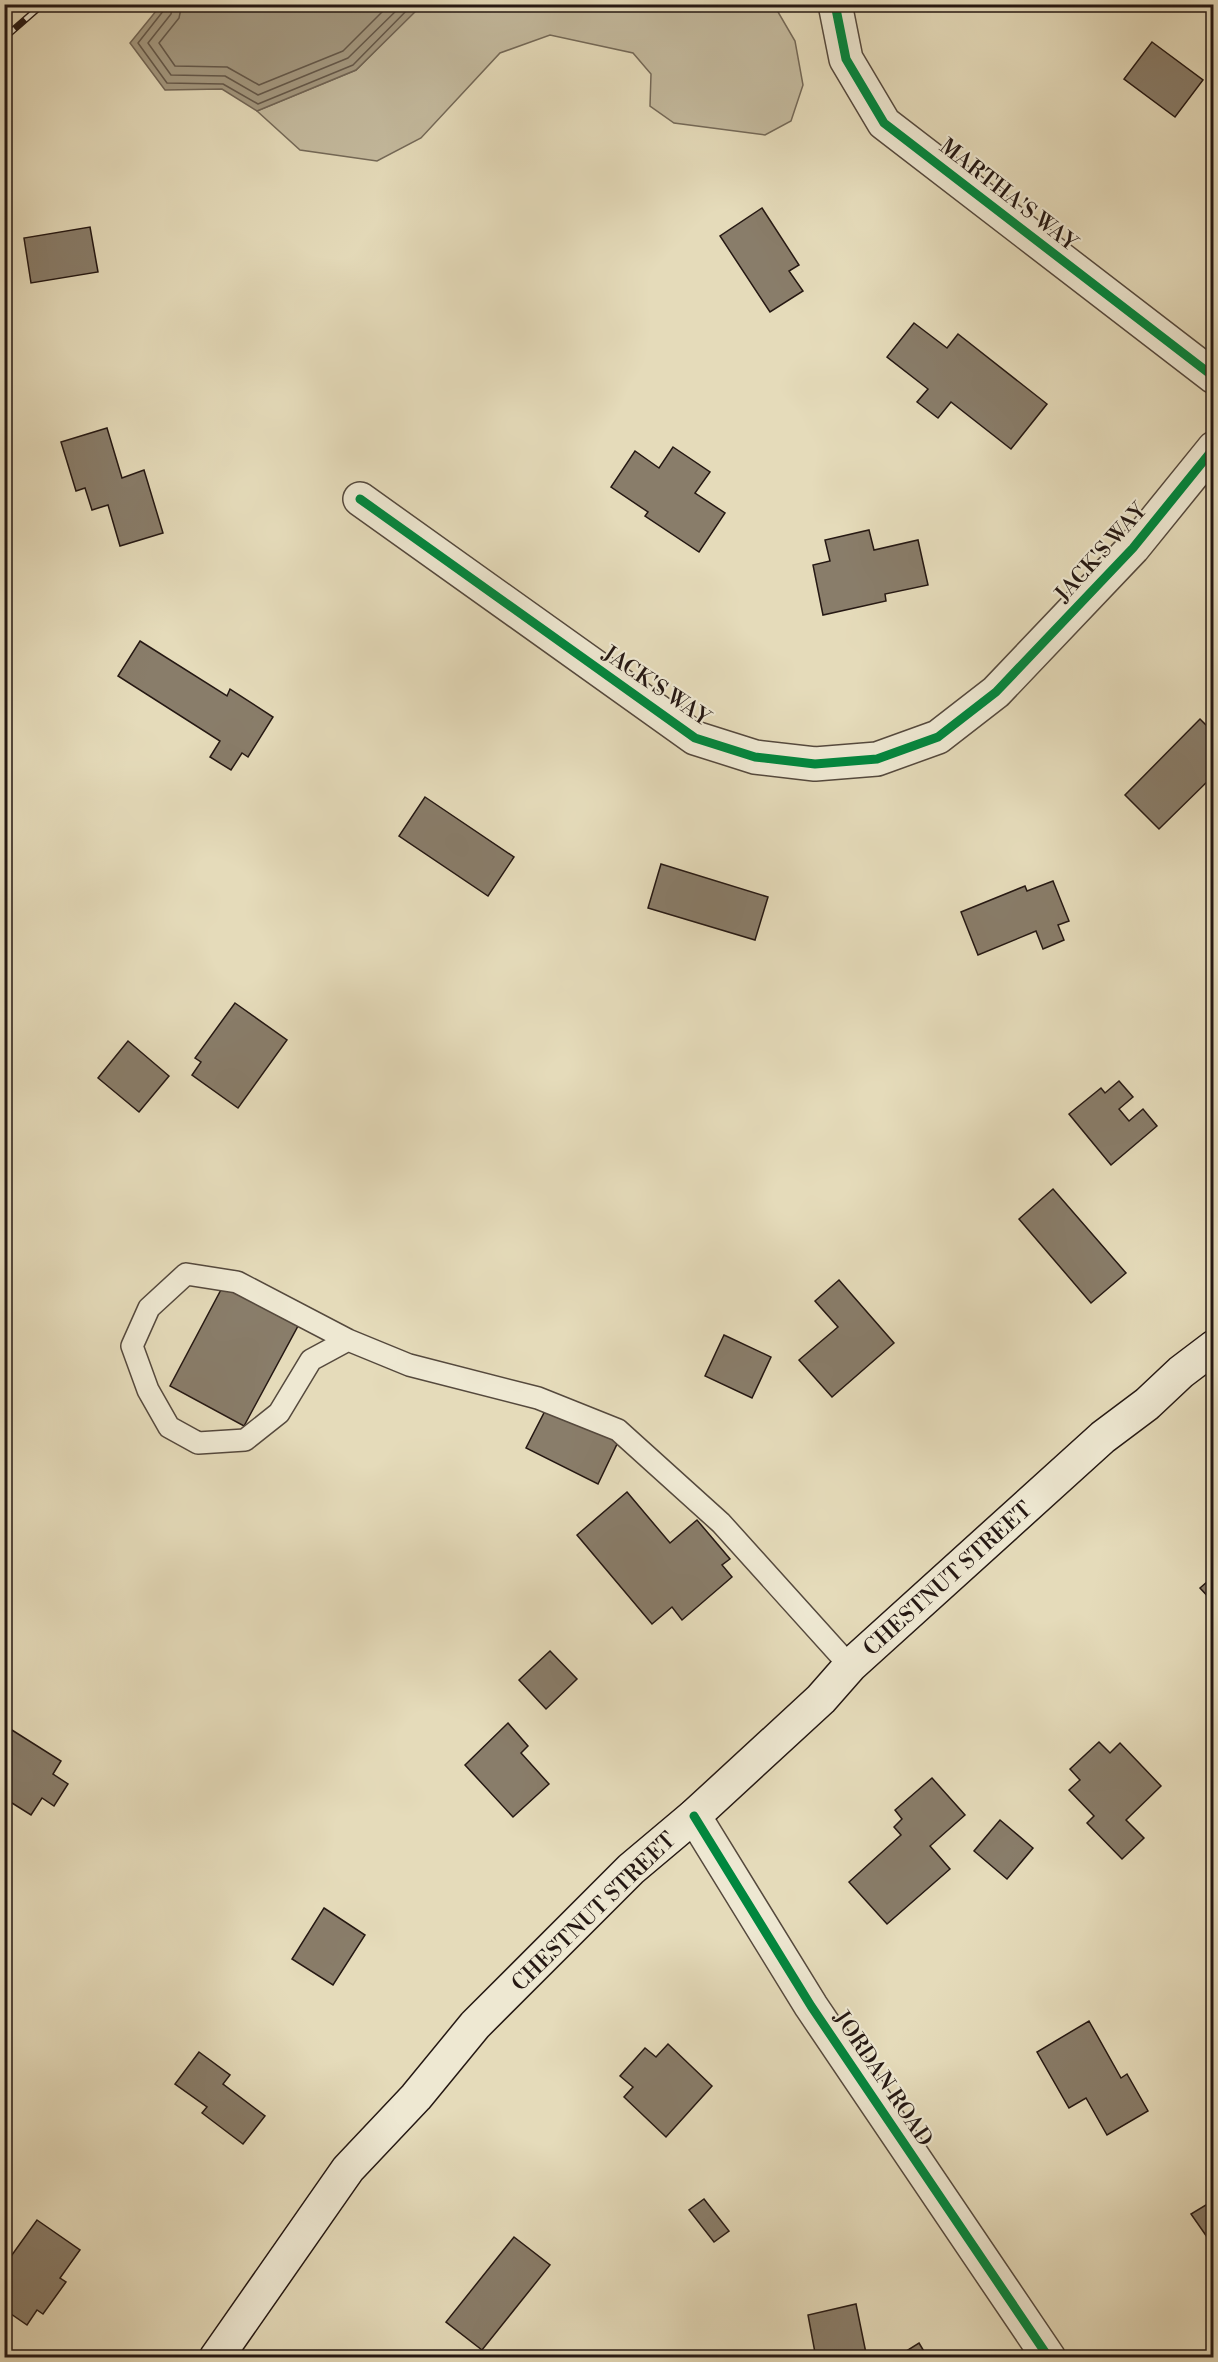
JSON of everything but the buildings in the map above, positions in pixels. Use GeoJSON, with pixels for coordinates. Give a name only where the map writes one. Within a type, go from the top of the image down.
{"type":"FeatureCollection","features":[{"type":"Feature","properties":{"kind":"street","name":"MARTHA'S WAY"},"geometry":{"type":"LineString","coordinates":[[835,4],[846,59],[884,123],[1214,377]]}},
{"type":"Feature","properties":{"kind":"street","name":"JACK'S WAY"},"geometry":{"type":"LineString","coordinates":[[360,499],[695,738],[755,757],[815,764],[878,759],[938,737],[996,692],[1133,548],[1214,448]]}},
{"type":"Feature","properties":{"kind":"street","name":"CHESTNUT STREET"},"geometry":{"type":"LineString","coordinates":[[216,2358],[348,2169],[416,2097],[475,2025],[631,1869],[694,1816],[820,1699],[850,1666],[1103,1437],[1147,1404],[1181,1372],[1214,1347]]}},
{"type":"Feature","properties":{"kind":"street","name":"JORDAN ROAD"},"geometry":{"type":"LineString","coordinates":[[694,1816],[811,2006],[1049,2358]]}},
{"type":"Feature","properties":{"kind":"lane"},"geometry":{"type":"LineString","coordinates":[[348,1340],[311,1360],[279,1413],[245,1440],[198,1443],[169,1427],[148,1390],[132,1346],[149,1308],[186,1274],[237,1282],[348,1340],[409,1365],[538,1398],[618,1430],[721,1523],[850,1666]]}},
{"type":"Feature","properties":{"kind":"shaded area"},"geometry":{"type":"Polygon","coordinates":[[[422,4],[774,5],[795,41],[803,85],[791,121],[765,135],[674,123],[650,106],[651,74],[633,53],[550,35],[500,53],[421,138],[377,161],[300,150],[257,111],[356,70],[422,4]]]}},
{"type":"Feature","properties":{"kind":"water"},"geometry":{"type":"Polygon","coordinates":[[[161,5],[422,5],[356,70],[257,111],[222,89],[165,90],[130,43],[161,5]]]}},
{"type":"Feature","properties":{"kind":"railway"},"geometry":{"type":"LineString","coordinates":[[4,9],[9,4]]}},
{"type":"Feature","properties":{"kind":"railway"},"geometry":{"type":"LineString","coordinates":[[4,38],[43,4]]}},
{"type":"Feature","properties":{"kind":"cycle path"},"geometry":{"type":"LineString","coordinates":[[835,4],[846,59],[884,123],[1214,377]]}},
{"type":"Feature","properties":{"kind":"cycle path"},"geometry":{"type":"LineString","coordinates":[[360,499],[695,738],[755,757],[815,764],[877,759],[938,737],[996,692],[1133,548],[1214,448]]}},
{"type":"Feature","properties":{"kind":"cycle path"},"geometry":{"type":"LineString","coordinates":[[694,1816],[811,2006],[1049,2358]]}}]}
